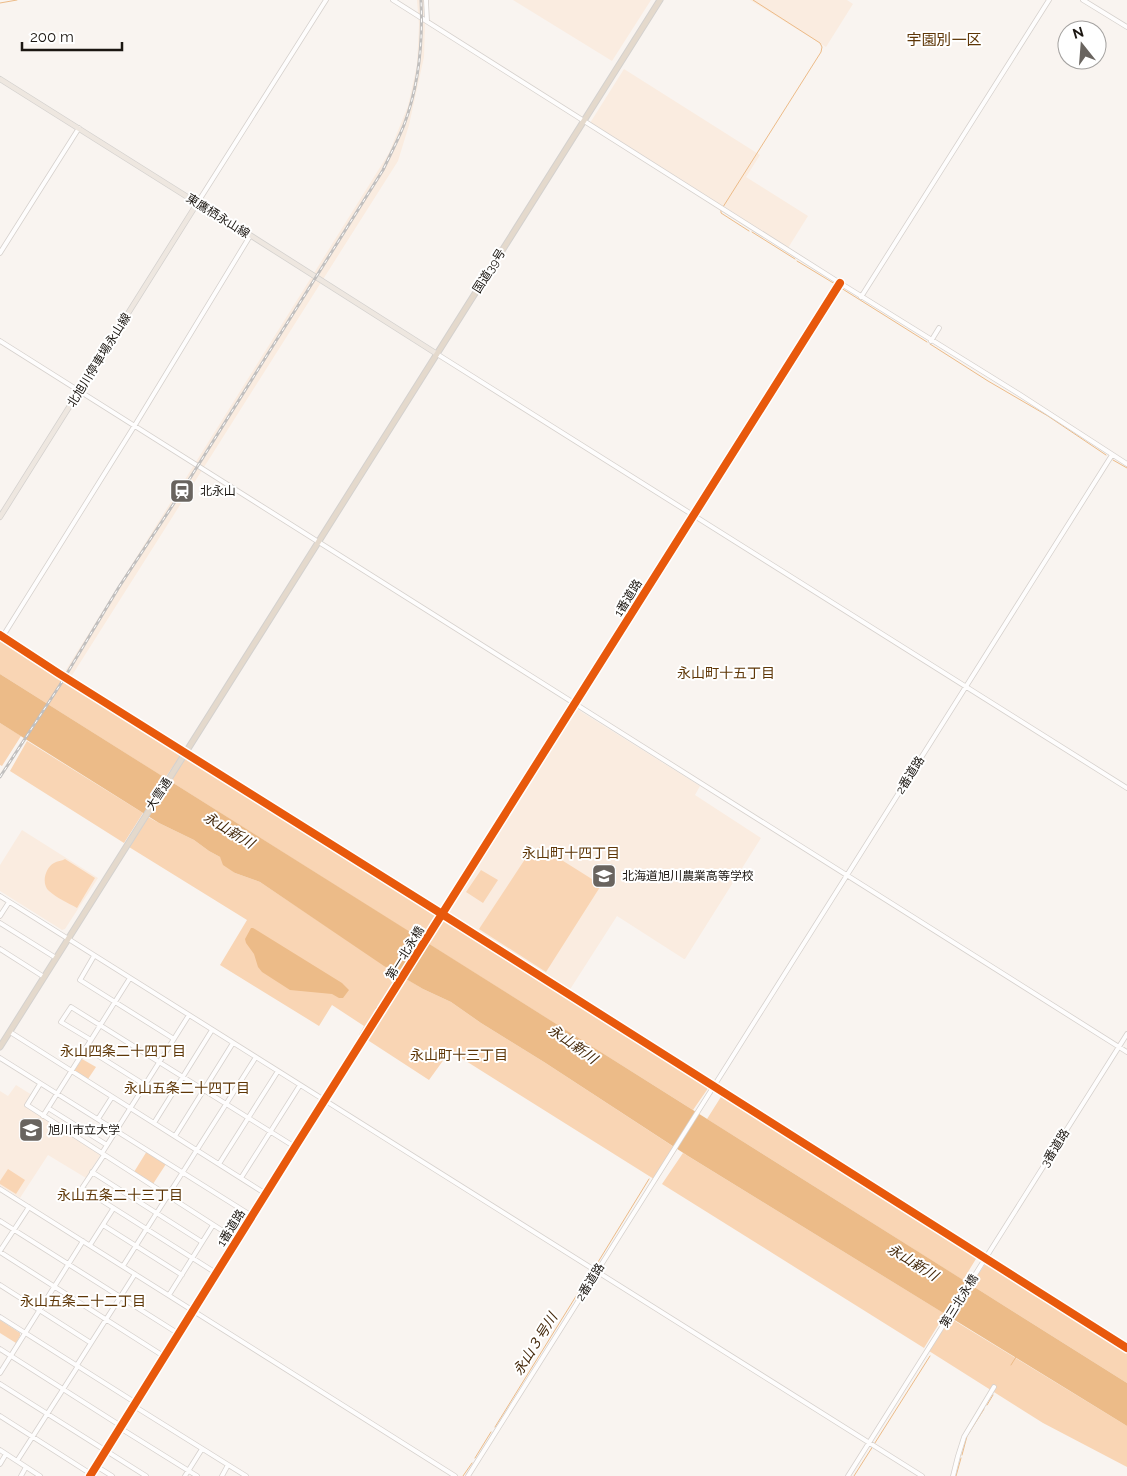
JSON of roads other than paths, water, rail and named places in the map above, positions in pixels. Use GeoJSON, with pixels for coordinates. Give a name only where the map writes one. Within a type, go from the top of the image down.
{"type":"FeatureCollection","features":[{"type":"Feature","properties":{"kind":"highway","name":"国道39号"},"geometry":{"type":"LineString","coordinates":[[318,541],[660,0]]}},
{"type":"Feature","properties":{"kind":"highway","name":"大雪通"},"geometry":{"type":"LineString","coordinates":[[0,1047],[318,541]]}},
{"type":"Feature","properties":{"kind":"main road","name":"東鷹栖永山線"},"geometry":{"type":"LineString","coordinates":[[0,79],[437,354]]}},
{"type":"Feature","properties":{"kind":"main road","name":"北旭川停車場永山線"},"geometry":{"type":"LineString","coordinates":[[0,517],[197,203]]}},
{"type":"Feature","properties":{"kind":"street"},"geometry":{"type":"LineString","coordinates":[[197,203],[326,0]]}},
{"type":"Feature","properties":{"kind":"street"},"geometry":{"type":"LineString","coordinates":[[393,0],[1127,464]]}},
{"type":"Feature","properties":{"kind":"street"},"geometry":{"type":"LineString","coordinates":[[426,0],[427,21]]}},
{"type":"Feature","properties":{"kind":"street"},"geometry":{"type":"LineString","coordinates":[[862,297],[1049,0]]}},
{"type":"Feature","properties":{"kind":"street"},"geometry":{"type":"LineString","coordinates":[[1084,0],[1127,27]]}},
{"type":"Feature","properties":{"kind":"street"},"geometry":{"type":"LineString","coordinates":[[0,253],[79,128]]}},
{"type":"Feature","properties":{"kind":"street"},"geometry":{"type":"LineString","coordinates":[[250,236],[135,426],[1,636],[714,1086],[984,1260],[1127,1348]]}},
{"type":"Feature","properties":{"kind":"street","name":"1番道路"},"geometry":{"type":"LineString","coordinates":[[435,925],[840,284]]}},
{"type":"Feature","properties":{"kind":"street"},"geometry":{"type":"LineString","coordinates":[[931,341],[939,328]]}},
{"type":"Feature","properties":{"kind":"street"},"geometry":{"type":"LineString","coordinates":[[0,341],[1127,1052]]}},
{"type":"Feature","properties":{"kind":"street"},"geometry":{"type":"LineString","coordinates":[[437,354],[1127,788]]}},
{"type":"Feature","properties":{"kind":"street","name":"2番道路"},"geometry":{"type":"LineString","coordinates":[[468,1476],[1112,455]]}},
{"type":"Feature","properties":{"kind":"street"},"geometry":{"type":"LineString","coordinates":[[0,896],[922,1476]]}},
{"type":"Feature","properties":{"kind":"street"},"geometry":{"type":"LineString","coordinates":[[0,916],[9,902]]}},
{"type":"Feature","properties":{"kind":"street"},"geometry":{"type":"LineString","coordinates":[[0,923],[56,958]]}},
{"type":"Feature","properties":{"kind":"street","name":"第一北永橋"},"geometry":{"type":"LineString","coordinates":[[393,992],[435,925]]}},
{"type":"Feature","properties":{"kind":"street"},"geometry":{"type":"LineString","coordinates":[[0,949],[44,977]]}},
{"type":"Feature","properties":{"kind":"street"},"geometry":{"type":"LineString","coordinates":[[94,956],[80,980],[174,1039]]}},
{"type":"Feature","properties":{"kind":"street"},"geometry":{"type":"LineString","coordinates":[[43,1116],[130,978]]}},
{"type":"Feature","properties":{"kind":"street","name":"1番道路"},"geometry":{"type":"LineString","coordinates":[[91,1475],[393,992]]}},
{"type":"Feature","properties":{"kind":"street"},"geometry":{"type":"LineString","coordinates":[[91,1040],[61,1022],[71,1007],[295,1148]]}},
{"type":"Feature","properties":{"kind":"street"},"geometry":{"type":"LineString","coordinates":[[76,1197],[189,1015]]}},
{"type":"Feature","properties":{"kind":"street"},"geometry":{"type":"LineString","coordinates":[[154,1123],[212,1030]]}},
{"type":"Feature","properties":{"kind":"street"},"geometry":{"type":"LineString","coordinates":[[10,1032],[266,1194]]}},
{"type":"Feature","properties":{"kind":"street","name":"3番道路"},"geometry":{"type":"LineString","coordinates":[[984,1260],[1127,1034]]}},
{"type":"Feature","properties":{"kind":"street"},"geometry":{"type":"LineString","coordinates":[[175,1136],[234,1043]]}},
{"type":"Feature","properties":{"kind":"street"},"geometry":{"type":"LineString","coordinates":[[86,1048],[145,1085]]}},
{"type":"Feature","properties":{"kind":"street"},"geometry":{"type":"LineString","coordinates":[[0,1058],[252,1216]]}},
{"type":"Feature","properties":{"kind":"street"},"geometry":{"type":"LineString","coordinates":[[124,1266],[256,1058]]}},
{"type":"Feature","properties":{"kind":"street"},"geometry":{"type":"LineString","coordinates":[[219,1164],[278,1072]]}},
{"type":"Feature","properties":{"kind":"street"},"geometry":{"type":"LineString","coordinates":[[40,1084],[27,1105],[237,1240]]}},
{"type":"Feature","properties":{"kind":"street"},"geometry":{"type":"LineString","coordinates":[[241,1178],[300,1085]]}},
{"type":"Feature","properties":{"kind":"street"},"geometry":{"type":"LineString","coordinates":[[98,1119],[112,1097]]}},
{"type":"Feature","properties":{"kind":"street"},"geometry":{"type":"LineString","coordinates":[[48,1108],[107,1145]]}},
{"type":"Feature","properties":{"kind":"street"},"geometry":{"type":"LineString","coordinates":[[92,1172],[202,1242]]}},
{"type":"Feature","properties":{"kind":"street"},"geometry":{"type":"LineString","coordinates":[[82,1188],[216,1273]]}},
{"type":"Feature","properties":{"kind":"street"},"geometry":{"type":"LineString","coordinates":[[0,1189],[455,1476]]}},
{"type":"Feature","properties":{"kind":"street"},"geometry":{"type":"LineString","coordinates":[[29,1207],[0,1252],[165,1357]]}},
{"type":"Feature","properties":{"kind":"street"},"geometry":{"type":"LineString","coordinates":[[90,1245],[113,1209]]}},
{"type":"Feature","properties":{"kind":"street"},"geometry":{"type":"LineString","coordinates":[[0,1221],[179,1334]]}},
{"type":"Feature","properties":{"kind":"street"},"geometry":{"type":"LineString","coordinates":[[103,1225],[182,1275]]}},
{"type":"Feature","properties":{"kind":"street"},"geometry":{"type":"LineString","coordinates":[[169,1295],[213,1225]]}},
{"type":"Feature","properties":{"kind":"street"},"geometry":{"type":"LineString","coordinates":[[0,1373],[83,1241]]}},
{"type":"Feature","properties":{"kind":"street","name":"第三北永橋"},"geometry":{"type":"LineString","coordinates":[[872,1445],[934,1339],[984,1260]]}},
{"type":"Feature","properties":{"kind":"street"},"geometry":{"type":"LineString","coordinates":[[17,1461],[135,1274]]}},
{"type":"Feature","properties":{"kind":"street"},"geometry":{"type":"LineString","coordinates":[[0,1285],[91,1342]]}},
{"type":"Feature","properties":{"kind":"street"},"geometry":{"type":"LineString","coordinates":[[0,1317],[246,1476]]}},
{"type":"Feature","properties":{"kind":"street"},"geometry":{"type":"LineString","coordinates":[[0,1349],[197,1476]]}},
{"type":"Feature","properties":{"kind":"street"},"geometry":{"type":"LineString","coordinates":[[0,1384],[146,1476]]}},
{"type":"Feature","properties":{"kind":"street"},"geometry":{"type":"LineString","coordinates":[[953,1476],[964,1437],[994,1387]]}},
{"type":"Feature","properties":{"kind":"street"},"geometry":{"type":"LineString","coordinates":[[0,1416],[91,1475]]}},
{"type":"Feature","properties":{"kind":"street"},"geometry":{"type":"LineString","coordinates":[[848,1476],[872,1445]]}},
{"type":"Feature","properties":{"kind":"street"},"geometry":{"type":"LineString","coordinates":[[185,1476],[202,1449]]}},
{"type":"Feature","properties":{"kind":"street"},"geometry":{"type":"LineString","coordinates":[[0,1450],[40,1476]]}},
{"type":"Feature","properties":{"kind":"street"},"geometry":{"type":"LineString","coordinates":[[0,1464],[6,1454]]}},
{"type":"Feature","properties":{"kind":"street"},"geometry":{"type":"LineString","coordinates":[[222,1476],[228,1465]]}},
{"type":"Feature","properties":{"kind":"street"},"geometry":{"type":"LineString","coordinates":[[96,1466],[112,1476]]}},
{"type":"Feature","properties":{"kind":"street"},"geometry":{"type":"LineString","coordinates":[[21,1476],[26,1468]]}},
{"type":"Feature","properties":{"kind":"water","name":"永山新川"},"geometry":{"type":"Polygon","coordinates":[[[0,674],[1127,1383],[1127,1426],[688,1156],[451,1002],[423,989],[384,966],[260,882],[235,873],[223,865],[220,857],[194,840],[159,823],[0,723],[0,674]]]}},
{"type":"Feature","properties":{"kind":"water"},"geometry":{"type":"Polygon","coordinates":[[[251,928],[342,983],[349,990],[343,998],[339,998],[332,994],[290,990],[262,972],[258,967],[254,954],[245,939],[251,928]]]}},
{"type":"Feature","properties":{"kind":"waterway"},"geometry":{"type":"LineString","coordinates":[[0,3],[17,0]]}},
{"type":"Feature","properties":{"kind":"waterway"},"geometry":{"type":"LineString","coordinates":[[723,207],[821,52],[822,47],[820,43],[753,0]]}},
{"type":"Feature","properties":{"kind":"waterway"},"geometry":{"type":"LineString","coordinates":[[721,210],[721,213],[749,231]]}},
{"type":"Feature","properties":{"kind":"waterway"},"geometry":{"type":"LineString","coordinates":[[752,232],[795,259]]}},
{"type":"Feature","properties":{"kind":"waterway"},"geometry":{"type":"LineString","coordinates":[[797,261],[835,284]]}},
{"type":"Feature","properties":{"kind":"waterway"},"geometry":{"type":"LineString","coordinates":[[841,288],[927,342]]}},
{"type":"Feature","properties":{"kind":"waterway"},"geometry":{"type":"LineString","coordinates":[[930,344],[1048,416],[1106,455]]}},
{"type":"Feature","properties":{"kind":"waterway"},"geometry":{"type":"LineString","coordinates":[[1113,460],[1127,468]]}},
{"type":"Feature","properties":{"kind":"waterway"},"geometry":{"type":"LineString","coordinates":[[360,1037],[373,1014]]}},
{"type":"Feature","properties":{"kind":"waterway"},"geometry":{"type":"LineString","coordinates":[[322,1096],[355,1044]]}},
{"type":"Feature","properties":{"kind":"waterway"},"geometry":{"type":"LineString","coordinates":[[314,1110],[318,1105]]}},
{"type":"Feature","properties":{"kind":"waterway"},"geometry":{"type":"LineString","coordinates":[[307,1121],[312,1114]]}},
{"type":"Feature","properties":{"kind":"waterway"},"geometry":{"type":"LineString","coordinates":[[302,1130],[305,1126]]}},
{"type":"Feature","properties":{"kind":"waterway"},"geometry":{"type":"LineString","coordinates":[[295,1142],[299,1134]]}},
{"type":"Feature","properties":{"kind":"waterway"},"geometry":{"type":"LineString","coordinates":[[277,1170],[282,1162]]}},
{"type":"Feature","properties":{"kind":"waterway"},"geometry":{"type":"LineString","coordinates":[[271,1179],[275,1173]]}},
{"type":"Feature","properties":{"kind":"waterway","name":"永山３号川"},"geometry":{"type":"LineString","coordinates":[[595,1267],[649,1179]]}},
{"type":"Feature","properties":{"kind":"waterway"},"geometry":{"type":"LineString","coordinates":[[266,1188],[269,1182]]}},
{"type":"Feature","properties":{"kind":"waterway"},"geometry":{"type":"LineString","coordinates":[[251,1211],[260,1197]]}},
{"type":"Feature","properties":{"kind":"waterway"},"geometry":{"type":"LineString","coordinates":[[236,1235],[248,1216]]}},
{"type":"Feature","properties":{"kind":"waterway"},"geometry":{"type":"LineString","coordinates":[[228,1247],[232,1241]]}},
{"type":"Feature","properties":{"kind":"waterway"},"geometry":{"type":"LineString","coordinates":[[222,1256],[226,1252]]}},
{"type":"Feature","properties":{"kind":"waterway"},"geometry":{"type":"LineString","coordinates":[[214,1269],[218,1262]]}},
{"type":"Feature","properties":{"kind":"waterway","name":"永山３号川"},"geometry":{"type":"LineString","coordinates":[[495,1427],[591,1272]]}},
{"type":"Feature","properties":{"kind":"waterway"},"geometry":{"type":"LineString","coordinates":[[202,1289],[207,1281]]}},
{"type":"Feature","properties":{"kind":"waterway"},"geometry":{"type":"LineString","coordinates":[[194,1301],[199,1293]]}},
{"type":"Feature","properties":{"kind":"waterway"},"geometry":{"type":"LineString","coordinates":[[177,1329],[182,1320]]}},
{"type":"Feature","properties":{"kind":"waterway"},"geometry":{"type":"LineString","coordinates":[[163,1352],[174,1334]]}},
{"type":"Feature","properties":{"kind":"waterway"},"geometry":{"type":"LineString","coordinates":[[854,1476],[930,1356]]}},
{"type":"Feature","properties":{"kind":"waterway"},"geometry":{"type":"LineString","coordinates":[[134,1398],[160,1357]]}},
{"type":"Feature","properties":{"kind":"waterway"},"geometry":{"type":"LineString","coordinates":[[1011,1365],[1016,1357]]}},
{"type":"Feature","properties":{"kind":"waterway"},"geometry":{"type":"LineString","coordinates":[[987,1405],[993,1395]]}},
{"type":"Feature","properties":{"kind":"waterway"},"geometry":{"type":"LineString","coordinates":[[119,1422],[131,1403]]}},
{"type":"Feature","properties":{"kind":"waterway"},"geometry":{"type":"LineString","coordinates":[[962,1455],[967,1436],[984,1409]]}},
{"type":"Feature","properties":{"kind":"waterway"},"geometry":{"type":"LineString","coordinates":[[105,1445],[117,1427]]}},
{"type":"Feature","properties":{"kind":"waterway","name":"永山３号川"},"geometry":{"type":"LineString","coordinates":[[475,1458],[491,1432]]}},
{"type":"Feature","properties":{"kind":"waterway"},"geometry":{"type":"LineString","coordinates":[[90,1469],[101,1451]]}},
{"type":"Feature","properties":{"kind":"waterway"},"geometry":{"type":"LineString","coordinates":[[956,1476],[961,1458]]}},
{"type":"Feature","properties":{"kind":"waterway","name":"永山３号川"},"geometry":{"type":"LineString","coordinates":[[463,1476],[472,1463]]}},
{"type":"Feature","properties":{"kind":"railway"},"geometry":{"type":"LineString","coordinates":[[0,777],[60,685],[119,587],[182,491],[383,170],[404,125],[413,94],[419,63],[421,0]]}},
{"type":"Feature","properties":{"kind":"place","name":"北永山"},"geometry":{"type":"Point","coordinates":[182,491]}},
{"type":"Feature","properties":{"kind":"place","name":"北海道旭川農業高等学校"},"geometry":{"type":"Point","coordinates":[604,876]}},
{"type":"Feature","properties":{"kind":"place","name":"旭川市立大学"},"geometry":{"type":"Point","coordinates":[31,1130]}},
{"type":"Feature","properties":{"kind":"district","name":"宇園別一区"},"geometry":{"type":"Point","coordinates":[944,40]}},
{"type":"Feature","properties":{"kind":"district","name":"永山町十五丁目"},"geometry":{"type":"Point","coordinates":[726,673]}},
{"type":"Feature","properties":{"kind":"district","name":"永山町十四丁目"},"geometry":{"type":"Point","coordinates":[571,853]}},
{"type":"Feature","properties":{"kind":"district","name":"永山四条二十四丁目"},"geometry":{"type":"Point","coordinates":[123,1051]}},
{"type":"Feature","properties":{"kind":"district","name":"永山町十三丁目"},"geometry":{"type":"Point","coordinates":[459,1055]}},
{"type":"Feature","properties":{"kind":"district","name":"永山五条二十四丁目"},"geometry":{"type":"Point","coordinates":[187,1088]}},
{"type":"Feature","properties":{"kind":"district","name":"永山五条二十三丁目"},"geometry":{"type":"Point","coordinates":[120,1195]}},
{"type":"Feature","properties":{"kind":"district","name":"永山五条二十二丁目"},"geometry":{"type":"Point","coordinates":[83,1301]}}]}
